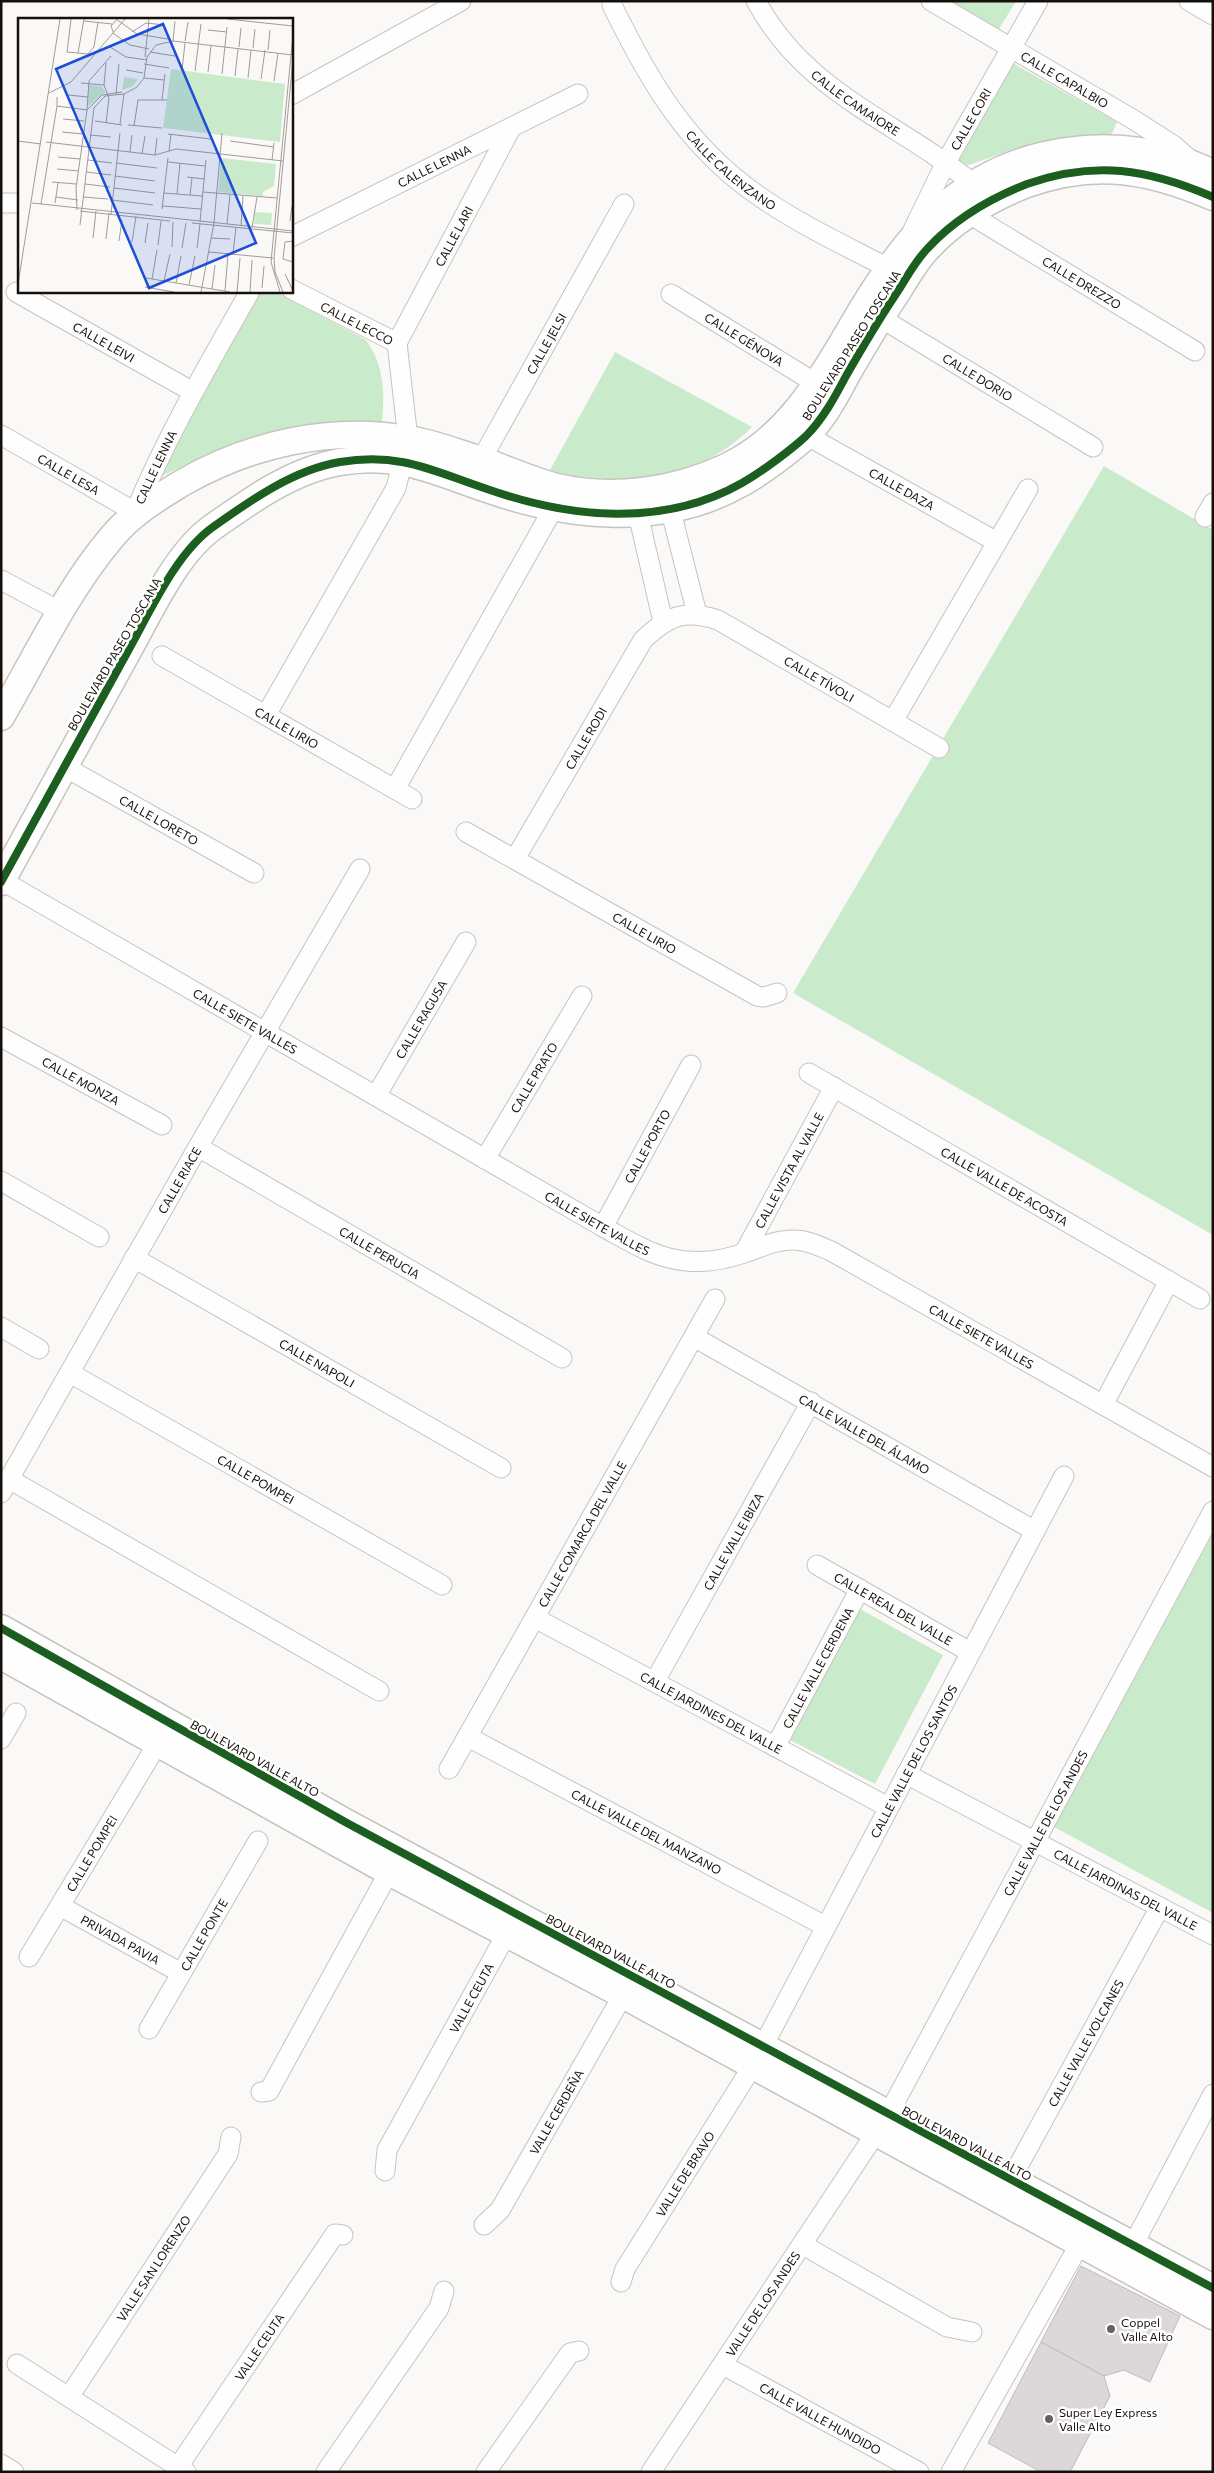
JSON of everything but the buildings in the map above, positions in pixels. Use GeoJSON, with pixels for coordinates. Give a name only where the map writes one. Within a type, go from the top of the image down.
{"type":"FeatureCollection","features":[{"type":"Feature","properties":{"kind":"street"},"geometry":{"type":"LineString","coordinates":[[292,94],[461,1]]}},
{"type":"Feature","properties":{"kind":"street","name":"CALLE CAMAIORE"},"geometry":{"type":"LineString","coordinates":[[756,1],[776,33],[792,52],[824,83],[881,122],[946,162],[972,184]]}},
{"type":"Feature","properties":{"kind":"street","name":"CALLE CAPALBIO"},"geometry":{"type":"LineString","coordinates":[[931,1],[1159,136],[1203,168]]}},
{"type":"Feature","properties":{"kind":"street","name":"CALLE CORI"},"geometry":{"type":"LineString","coordinates":[[908,240],[946,162],[1038,1]]}},
{"type":"Feature","properties":{"kind":"street"},"geometry":{"type":"LineString","coordinates":[[1189,1],[1213,15]]}},
{"type":"Feature","properties":{"kind":"street","name":"CALLE CALENZANO"},"geometry":{"type":"LineString","coordinates":[[612,5],[638,59],[677,118],[719,164],[777,208],[822,235],[897,273]]}},
{"type":"Feature","properties":{"kind":"street","name":"CALLE LENNA"},"geometry":{"type":"LineString","coordinates":[[292,237],[578,94]]}},
{"type":"Feature","properties":{"kind":"street","name":"CALLE LARI"},"geometry":{"type":"LineString","coordinates":[[397,343],[511,128]]}},
{"type":"Feature","properties":{"kind":"street","name":"BOULEVARD PASEO TOSCANA"},"geometry":{"type":"LineString","coordinates":[[668,499],[699,478],[729,466],[762,444],[787,422],[872,312],[897,273],[908,240],[927,220],[972,184],[1043,154],[1079,149],[1129,150],[1171,156],[1203,168]]}},
{"type":"Feature","properties":{"kind":"street","name":"BOULEVARD PASEO TOSCANA"},"geometry":{"type":"LineString","coordinates":[[897,273],[969,214],[1004,193],[1053,175],[1099,170],[1143,173],[1174,181],[1213,197]]}},
{"type":"Feature","properties":{"kind":"street"},"geometry":{"type":"LineString","coordinates":[[1,203],[18,203]]}},
{"type":"Feature","properties":{"kind":"street","name":"CALLE JELSI"},"geometry":{"type":"LineString","coordinates":[[468,482],[624,204]]}},
{"type":"Feature","properties":{"kind":"street","name":"CALLE DREZZO"},"geometry":{"type":"LineString","coordinates":[[969,214],[1195,351]]}},
{"type":"Feature","properties":{"kind":"street","name":"CALLE LECCO"},"geometry":{"type":"LineString","coordinates":[[292,290],[397,343],[406,450]]}},
{"type":"Feature","properties":{"kind":"street","name":"CALLE LEIVI"},"geometry":{"type":"LineString","coordinates":[[16,292],[193,392]]}},
{"type":"Feature","properties":{"kind":"street","name":"CALLE LENNA"},"geometry":{"type":"LineString","coordinates":[[135,512],[153,468],[249,292]]}},
{"type":"Feature","properties":{"kind":"street","name":"CALLE GÉNOVA"},"geometry":{"type":"LineString","coordinates":[[671,294],[817,384]]}},
{"type":"Feature","properties":{"kind":"street","name":"BOULEVARD PASEO TOSCANA"},"geometry":{"type":"LineString","coordinates":[[1,716],[61,612],[89,567],[111,538],[135,512],[200,473],[246,453],[278,443],[341,435],[368,435],[406,450],[431,467],[468,482],[554,509],[668,499],[705,500],[744,483],[806,436],[826,411],[872,312]]}},
{"type":"Feature","properties":{"kind":"street","name":"CALLE DORIO"},"geometry":{"type":"LineString","coordinates":[[872,312],[1093,447]]}},
{"type":"Feature","properties":{"kind":"street","name":"CALLE LESA"},"geometry":{"type":"LineString","coordinates":[[1,434],[135,512]]}},
{"type":"Feature","properties":{"kind":"street","name":"CALLE DAZA"},"geometry":{"type":"LineString","coordinates":[[806,436],[997,542]]}},
{"type":"Feature","properties":{"kind":"street"},"geometry":{"type":"LineString","coordinates":[[266,715],[396,488],[406,450]]}},
{"type":"Feature","properties":{"kind":"street","name":"BOULEVARD PASEO TOSCANA"},"geometry":{"type":"LineString","coordinates":[[2,881],[63,766],[161,594],[192,548],[208,530],[277,486],[322,466],[362,460],[406,450],[481,460],[526,478],[560,488],[636,503]]}},
{"type":"Feature","properties":{"kind":"street"},"geometry":{"type":"LineString","coordinates":[[893,721],[1028,488]]}},
{"type":"Feature","properties":{"kind":"street"},"geometry":{"type":"LineString","coordinates":[[636,503],[663,622],[697,614],[668,499]]}},
{"type":"Feature","properties":{"kind":"street"},"geometry":{"type":"LineString","coordinates":[[395,789],[554,509]]}},
{"type":"Feature","properties":{"kind":"street"},"geometry":{"type":"LineString","coordinates":[[1,580],[61,612]]}},
{"type":"Feature","properties":{"kind":"street","name":"CALLE TÍVOLI"},"geometry":{"type":"LineString","coordinates":[[697,614],[718,620],[940,748]]}},
{"type":"Feature","properties":{"kind":"street","name":"CALLE RODI"},"geometry":{"type":"LineString","coordinates":[[515,859],[631,657],[643,640],[663,622]]}},
{"type":"Feature","properties":{"kind":"street","name":"CALLE LIRIO"},"geometry":{"type":"LineString","coordinates":[[162,656],[412,799]]}},
{"type":"Feature","properties":{"kind":"street","name":"CALLE LORETO"},"geometry":{"type":"LineString","coordinates":[[63,766],[254,873]]}},
{"type":"Feature","properties":{"kind":"street","name":"CALLE LIRIO"},"geometry":{"type":"LineString","coordinates":[[466,832],[757,996],[764,997],[777,993]]}},
{"type":"Feature","properties":{"kind":"street","name":"CALLE RIACE"},"geometry":{"type":"LineString","coordinates":[[5,1486],[134,1258],[360,869]]}},
{"type":"Feature","properties":{"kind":"street","name":"CALLE SIETE VALLES"},"geometry":{"type":"LineString","coordinates":[[2,881],[602,1227],[660,1255],[688,1261],[719,1260],[780,1241],[795,1240],[811,1243],[831,1251],[1213,1467]]}},
{"type":"Feature","properties":{"kind":"street","name":"CALLE RAGUSA"},"geometry":{"type":"LineString","coordinates":[[376,1096],[466,942]]}},
{"type":"Feature","properties":{"kind":"street","name":"CALLE PRATO"},"geometry":{"type":"LineString","coordinates":[[485,1159],[582,996]]}},
{"type":"Feature","properties":{"kind":"street","name":"CALLE MONZA"},"geometry":{"type":"LineString","coordinates":[[1,1037],[162,1125]]}},
{"type":"Feature","properties":{"kind":"street","name":"CALLE PORTO"},"geometry":{"type":"LineString","coordinates":[[602,1227],[691,1065]]}},
{"type":"Feature","properties":{"kind":"street","name":"CALLE VALLE DE ACOSTA"},"geometry":{"type":"LineString","coordinates":[[809,1073],[1200,1299]]}},
{"type":"Feature","properties":{"kind":"street","name":"CALLE VISTA AL VALLE"},"geometry":{"type":"LineString","coordinates":[[744,1253],[834,1087]]}},
{"type":"Feature","properties":{"kind":"street","name":"CALLE PERUCIA"},"geometry":{"type":"LineString","coordinates":[[198,1147],[562,1358]]}},
{"type":"Feature","properties":{"kind":"street"},"geometry":{"type":"LineString","coordinates":[[1,1181],[98,1237]]}},
{"type":"Feature","properties":{"kind":"street","name":"CALLE NAPOLI"},"geometry":{"type":"LineString","coordinates":[[134,1258],[501,1468]]}},
{"type":"Feature","properties":{"kind":"street"},"geometry":{"type":"LineString","coordinates":[[1103,1405],[1169,1281]]}},
{"type":"Feature","properties":{"kind":"street","name":"CALLE COMARCA DEL VALLE"},"geometry":{"type":"LineString","coordinates":[[449,1769],[714,1299]]}},
{"type":"Feature","properties":{"kind":"street"},"geometry":{"type":"LineString","coordinates":[[1,1327],[39,1349]]}},
{"type":"Feature","properties":{"kind":"street","name":"CALLE VALLE DEL ÁLAMO"},"geometry":{"type":"LineString","coordinates":[[694,1337],[1035,1531]]}},
{"type":"Feature","properties":{"kind":"street","name":"CALLE POMPEI"},"geometry":{"type":"LineString","coordinates":[[70,1373],[442,1585]]}},
{"type":"Feature","properties":{"kind":"street","name":"CALLE VALLE IBIZA"},"geometry":{"type":"LineString","coordinates":[[655,1681],[811,1402]]}},
{"type":"Feature","properties":{"kind":"street","name":"CALLE VALLE DE LOS SANTOS"},"geometry":{"type":"LineString","coordinates":[[758,2056],[1064,1476]]}},
{"type":"Feature","properties":{"kind":"street"},"geometry":{"type":"LineString","coordinates":[[5,1486],[379,1691]]}},
{"type":"Feature","properties":{"kind":"street","name":"CALLE VALLE DE LOS ANDES"},"geometry":{"type":"LineString","coordinates":[[882,2124],[1213,1511]]}},
{"type":"Feature","properties":{"kind":"street","name":"CALLE REAL DEL VALLE"},"geometry":{"type":"LineString","coordinates":[[817,1565],[970,1652]]}},
{"type":"Feature","properties":{"kind":"street","name":"CALLE VALLE CERDENA"},"geometry":{"type":"LineString","coordinates":[[775,1747],[860,1589]]}},
{"type":"Feature","properties":{"kind":"street","name":"CALLE JARDINES DEL VALLE"},"geometry":{"type":"LineString","coordinates":[[535,1618],[888,1807]]}},
{"type":"Feature","properties":{"kind":"street","name":"BOULEVARD VALLE ALTO"},"geometry":{"type":"LineString","coordinates":[[1,1628],[164,1733],[389,1872],[624,1995],[758,2056]]}},
{"type":"Feature","properties":{"kind":"street","name":"BOULEVARD VALLE ALTO"},"geometry":{"type":"LineString","coordinates":[[1,1656],[347,1822],[758,2056],[1086,2234],[1134,2245],[1213,2288]]}},
{"type":"Feature","properties":{"kind":"street"},"geometry":{"type":"LineString","coordinates":[[1,1739],[16,1712]]}},
{"type":"Feature","properties":{"kind":"street","name":"CALLE POMPEI"},"geometry":{"type":"LineString","coordinates":[[29,1957],[164,1733]]}},
{"type":"Feature","properties":{"kind":"street","name":"CALLE VALLE DEL MANZANO"},"geometry":{"type":"LineString","coordinates":[[468,1737],[825,1926]]}},
{"type":"Feature","properties":{"kind":"street","name":"CALLE JARDINAS DEL VALLE"},"geometry":{"type":"LineString","coordinates":[[906,1774],[1213,1935]]}},
{"type":"Feature","properties":{"kind":"street","name":"CALLE PONTE"},"geometry":{"type":"LineString","coordinates":[[149,2029],[258,1841]]}},
{"type":"Feature","properties":{"kind":"street"},"geometry":{"type":"LineString","coordinates":[[261,2092],[269,2091],[389,1872]]}},
{"type":"Feature","properties":{"kind":"street","name":"PRIVADA PAVIA"},"geometry":{"type":"LineString","coordinates":[[60,1906],[181,1973]]}},
{"type":"Feature","properties":{"kind":"street","name":"CALLE VALLE VOLCANES"},"geometry":{"type":"LineString","coordinates":[[1011,2179],[1160,1907]]}},
{"type":"Feature","properties":{"kind":"street","name":"VALLE CEUTA"},"geometry":{"type":"LineString","coordinates":[[385,2171],[387,2150],[507,1933]]}},
{"type":"Feature","properties":{"kind":"street","name":"VALLE CERDEÑA"},"geometry":{"type":"LineString","coordinates":[[484,2225],[500,2210],[624,1995]]}},
{"type":"Feature","properties":{"kind":"street","name":"VALLE DE BRAVO"},"geometry":{"type":"LineString","coordinates":[[621,2282],[625,2269],[758,2056]]}},
{"type":"Feature","properties":{"kind":"street"},"geometry":{"type":"LineString","coordinates":[[1134,2245],[1213,2094]]}},
{"type":"Feature","properties":{"kind":"street","name":"BOULEVARD VALLE ALTO"},"geometry":{"type":"LineString","coordinates":[[882,2124],[1011,2179],[1086,2234],[1213,2316]]}},
{"type":"Feature","properties":{"kind":"street","name":"VALLE DE LOS ANDES"},"geometry":{"type":"LineString","coordinates":[[651,2472],[882,2124]]}},
{"type":"Feature","properties":{"kind":"street","name":"VALLE SAN LORENZO"},"geometry":{"type":"LineString","coordinates":[[69,2397],[228,2154],[231,2137]]}},
{"type":"Feature","properties":{"kind":"street","name":"VALLE CEUTA"},"geometry":{"type":"LineString","coordinates":[[182,2469],[334,2234],[343,2235]]}},
{"type":"Feature","properties":{"kind":"street"},"geometry":{"type":"LineString","coordinates":[[951,2472],[1086,2234]]}},
{"type":"Feature","properties":{"kind":"street"},"geometry":{"type":"LineString","coordinates":[[803,2245],[948,2327],[972,2332]]}},
{"type":"Feature","properties":{"kind":"street"},"geometry":{"type":"LineString","coordinates":[[326,2472],[439,2308],[444,2291]]}},
{"type":"Feature","properties":{"kind":"street"},"geometry":{"type":"LineString","coordinates":[[486,2472],[570,2353],[579,2351]]}},
{"type":"Feature","properties":{"kind":"street"},"geometry":{"type":"LineString","coordinates":[[18,2364],[182,2469]]}},
{"type":"Feature","properties":{"kind":"street","name":"CALLE VALLE HUNDIDO"},"geometry":{"type":"LineString","coordinates":[[723,2365],[899,2467],[919,2472]]}},
{"type":"Feature","properties":{"kind":"street"},"geometry":{"type":"LineString","coordinates":[[1,2464],[14,2472]]}},
{"type":"Feature","properties":{"kind":"green space"},"geometry":{"type":"Polygon","coordinates":[[[951,1],[1016,1],[999,29],[951,1]]]}},
{"type":"Feature","properties":{"kind":"green space"},"geometry":{"type":"Polygon","coordinates":[[[1009,61],[1117,122],[1111,136],[1064,138],[1014,149],[958,169],[952,164],[1009,61]]]}},
{"type":"Feature","properties":{"kind":"green space"},"geometry":{"type":"Polygon","coordinates":[[[252,292],[276,292],[366,340],[372,349],[377,359],[382,379],[382,422],[325,424],[269,433],[232,444],[158,478],[252,292]]]}},
{"type":"Feature","properties":{"kind":"green space"},"geometry":{"type":"Polygon","coordinates":[[[615,352],[752,427],[731,445],[708,459],[683,469],[657,476],[630,480],[603,480],[576,477],[550,470],[615,352]]]}},
{"type":"Feature","properties":{"kind":"green space"},"geometry":{"type":"Polygon","coordinates":[[[1104,466],[1213,530],[1213,1235],[793,993],[1104,466]]]}},
{"type":"Feature","properties":{"kind":"green space"},"geometry":{"type":"Polygon","coordinates":[[[1213,1533],[1213,1913],[1054,1827],[1213,1533]]]}},
{"type":"Feature","properties":{"kind":"green space"},"geometry":{"type":"Polygon","coordinates":[[[860,1609],[943,1655],[875,1784],[788,1739],[860,1609]]]}},
{"type":"Feature","properties":{"kind":"cycle path"},"geometry":{"type":"LineString","coordinates":[[1,882],[155,601],[176,567],[187,552],[213,527],[273,487],[323,466],[340,462],[381,459],[416,465],[518,499],[550,507],[616,514],[680,507],[712,497],[742,483],[775,461],[806,436],[828,408],[870,335],[919,259],[939,237],[974,210],[1027,184],[1076,172],[1099,170],[1144,174],[1189,187],[1213,197]]}},
{"type":"Feature","properties":{"kind":"cycle path"},"geometry":{"type":"LineString","coordinates":[[1,1628],[347,1823],[1213,2288]]}},
{"type":"Feature","properties":{"kind":"place","name":"Coppel Valle Alto"},"geometry":{"type":"Point","coordinates":[1111,2329]}},
{"type":"Feature","properties":{"kind":"place","name":"Super Ley Express Valle Alto"},"geometry":{"type":"Point","coordinates":[1049,2419]}}]}
